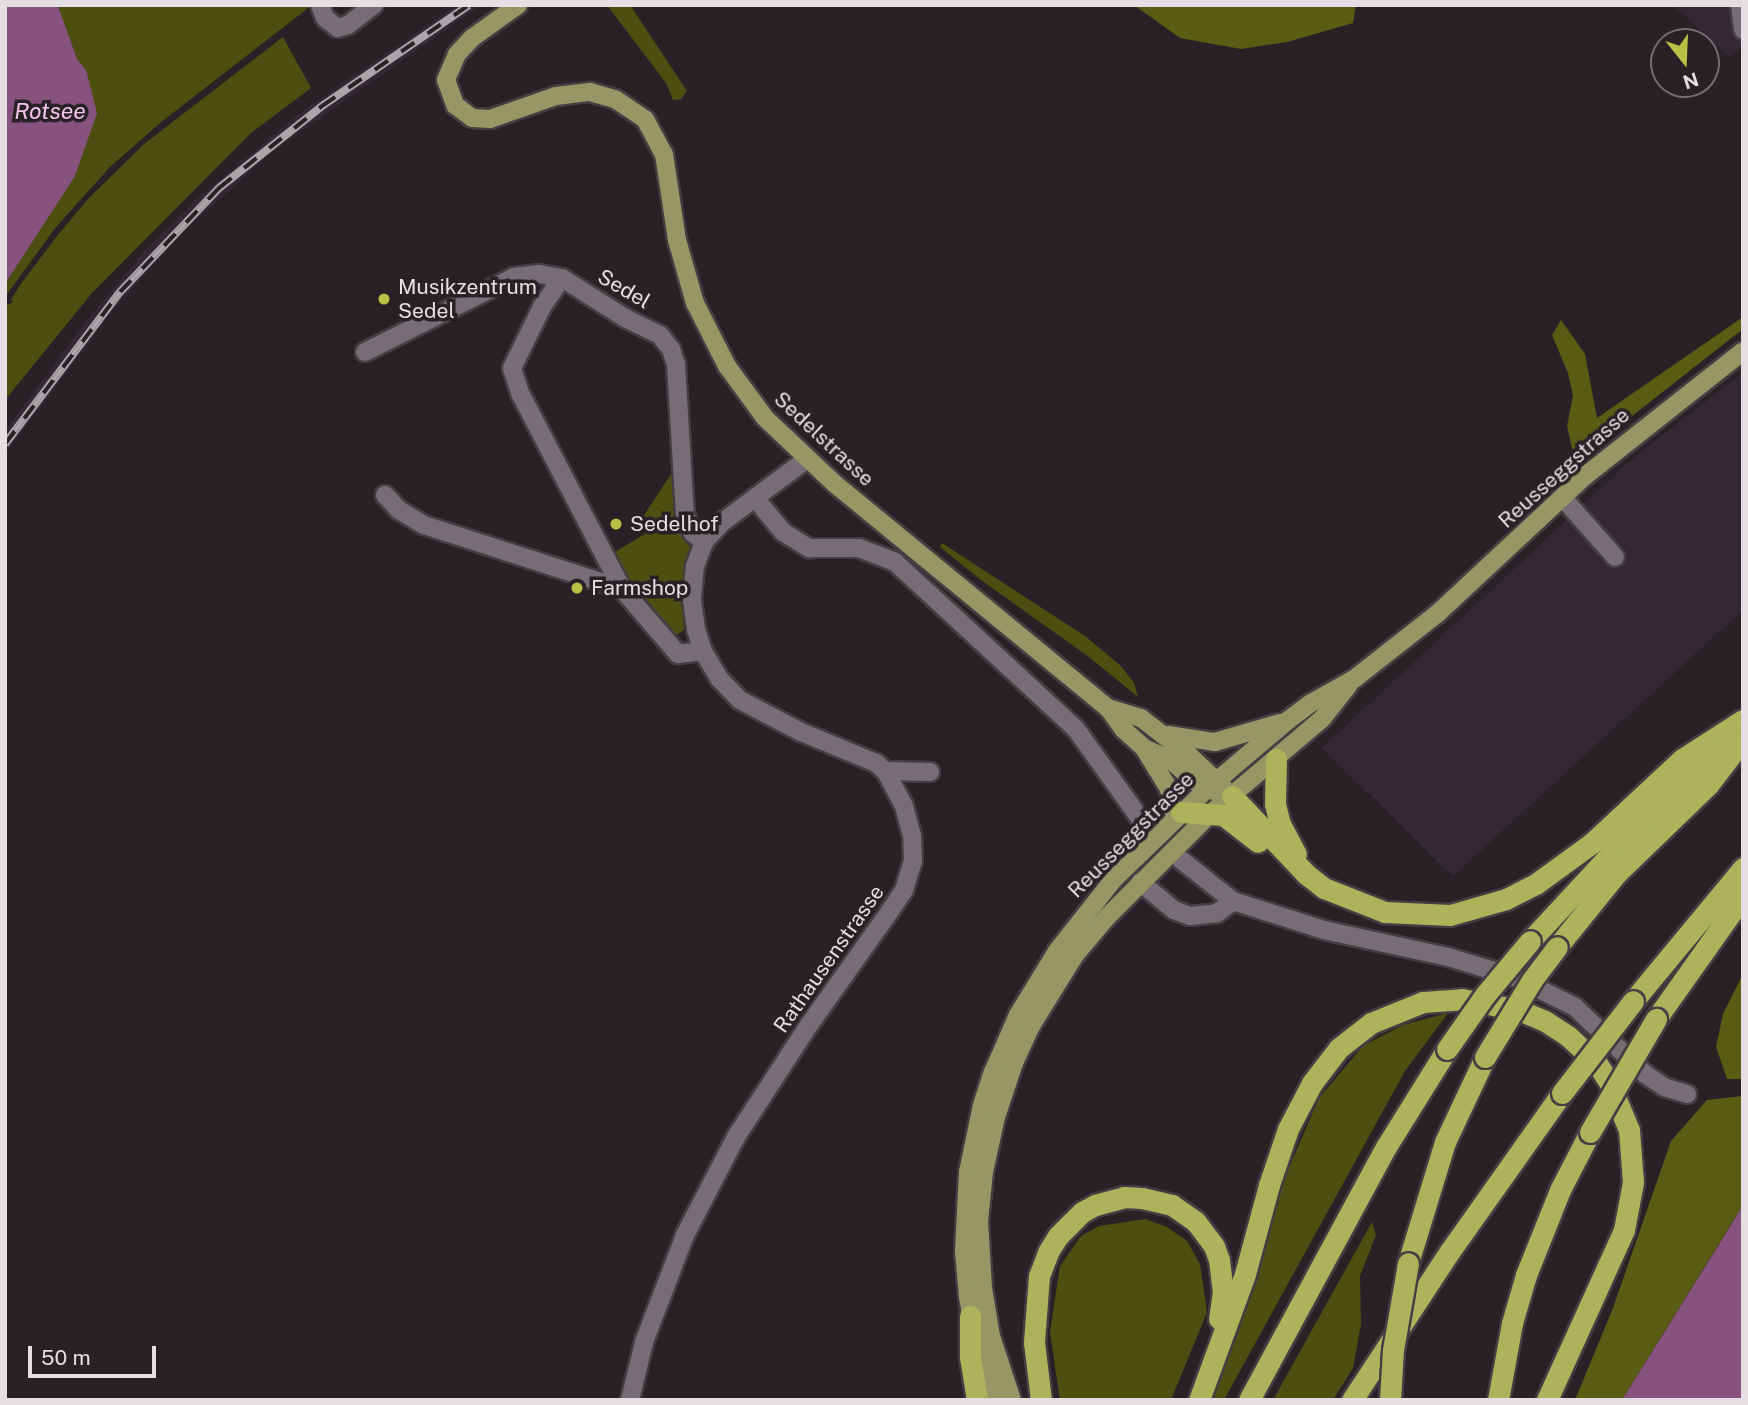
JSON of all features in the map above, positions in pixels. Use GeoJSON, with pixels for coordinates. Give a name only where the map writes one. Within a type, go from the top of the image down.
{"type":"FeatureCollection","features":[{"type":"Feature","properties":{"kind":"highway"},"geometry":{"type":"LineString","coordinates":[[1175,818],[1211,813],[1227,818],[1276,859],[1340,896],[1396,914],[1450,915],[1498,902],[1527,889],[1567,862],[1682,760],[1743,720]]}},
{"type":"Feature","properties":{"kind":"highway"},"geometry":{"type":"LineString","coordinates":[[1249,1400],[1386,1147],[1447,1049],[1485,995],[1530,940],[1617,847],[1743,728]]}},
{"type":"Feature","properties":{"kind":"highway"},"geometry":{"type":"LineString","coordinates":[[1390,1400],[1393,1350],[1408,1263],[1445,1142],[1485,1057],[1532,980],[1616,873],[1708,785],[1743,740]]}},
{"type":"Feature","properties":{"kind":"highway"},"geometry":{"type":"LineString","coordinates":[[1276,759],[1273,786],[1278,817],[1306,874]]}},
{"type":"Feature","properties":{"kind":"highway"},"geometry":{"type":"LineString","coordinates":[[1218,789],[1306,874]]}},
{"type":"Feature","properties":{"kind":"highway"},"geometry":{"type":"LineString","coordinates":[[1357,1395],[1450,1251],[1562,1093],[1633,1001],[1743,868]]}},
{"type":"Feature","properties":{"kind":"highway"},"geometry":{"type":"LineString","coordinates":[[1498,1400],[1512,1323],[1526,1275],[1560,1190],[1590,1132],[1656,1019],[1743,896]]}},
{"type":"Feature","properties":{"kind":"highway"},"geometry":{"type":"LineString","coordinates":[[1199,1400],[1245,1274],[1288,1129],[1312,1083],[1339,1048],[1371,1023],[1423,1002],[1462,999],[1519,1010],[1545,1021],[1568,1036],[1596,1062],[1609,1082],[1629,1130],[1633,1182],[1624,1230],[1547,1400]]}},
{"type":"Feature","properties":{"kind":"highway"},"geometry":{"type":"LineString","coordinates":[[1041,1400],[1035,1363],[1034,1321],[1039,1276],[1048,1252],[1058,1236],[1082,1212],[1124,1197],[1157,1200],[1186,1214],[1206,1233],[1219,1260],[1223,1283],[1222,1309],[1209,1355],[1189,1400]]}},
{"type":"Feature","properties":{"kind":"highway"},"geometry":{"type":"LineString","coordinates":[[971,1316],[970,1357],[977,1400]]}},
{"type":"Feature","properties":{"kind":"main road","name":"Sedelstrasse"},"geometry":{"type":"LineString","coordinates":[[518,5],[472,38],[457,54],[447,74],[446,85],[451,99],[465,115],[490,119],[556,96],[590,92],[615,99],[645,119],[664,154],[677,240],[702,320],[727,366],[753,404],[807,459],[1108,708],[1123,729],[1144,748],[1169,759],[1218,789]]}},
{"type":"Feature","properties":{"kind":"main road","name":"Reusseggstrasse"},"geometry":{"type":"LineString","coordinates":[[1012,1400],[991,1336],[980,1245],[984,1172],[996,1117],[1014,1063],[1052,991],[1075,955],[1139,882],[1211,813],[1218,789],[1287,721],[1311,703],[1354,679],[1437,614],[1562,497],[1638,432],[1743,351]]}},
{"type":"Feature","properties":{"kind":"main road","name":"Reusseggstrasse"},"geometry":{"type":"LineString","coordinates":[[996,1400],[981,1360],[971,1316],[964,1251],[965,1194],[973,1144],[993,1072],[1018,1015],[1063,942],[1113,880],[1175,818],[1218,789],[1276,759],[1322,719],[1354,679]]}},
{"type":"Feature","properties":{"kind":"main road","name":"Sedelstrasse"},"geometry":{"type":"LineString","coordinates":[[1108,708],[1141,718],[1160,732]]}},
{"type":"Feature","properties":{"kind":"main road"},"geometry":{"type":"LineString","coordinates":[[1160,732],[1191,741],[1215,742],[1287,721]]}},
{"type":"Feature","properties":{"kind":"main road"},"geometry":{"type":"LineString","coordinates":[[1160,732],[1218,789]]}},
{"type":"Feature","properties":{"kind":"main road"},"geometry":{"type":"LineString","coordinates":[[1144,748],[1169,789],[1175,818]]}},
{"type":"Feature","properties":{"kind":"street"},"geometry":{"type":"LineString","coordinates":[[320,5],[325,18],[338,28],[348,25],[374,5]]}},
{"type":"Feature","properties":{"kind":"street"},"geometry":{"type":"LineString","coordinates":[[1740,5],[1743,30]]}},
{"type":"Feature","properties":{"kind":"street","name":"Sedel"},"geometry":{"type":"LineString","coordinates":[[365,352],[514,277],[539,274],[562,278],[625,318],[660,335],[671,349],[676,364],[685,515],[692,532],[704,542]]}},
{"type":"Feature","properties":{"kind":"street"},"geometry":{"type":"LineString","coordinates":[[562,278],[542,307],[512,368],[520,393],[549,455],[622,589],[678,654],[703,651]]}},
{"type":"Feature","properties":{"kind":"street"},"geometry":{"type":"LineString","coordinates":[[807,459],[720,524],[704,542],[695,566],[692,599],[703,651],[734,695],[754,710],[876,762],[885,771],[930,772]]}},
{"type":"Feature","properties":{"kind":"street"},"geometry":{"type":"LineString","coordinates":[[384,495],[399,510],[424,525],[622,589]]}},
{"type":"Feature","properties":{"kind":"street"},"geometry":{"type":"LineString","coordinates":[[1562,497],[1615,556]]}},
{"type":"Feature","properties":{"kind":"street"},"geometry":{"type":"LineString","coordinates":[[755,498],[783,533],[809,548],[859,548],[895,562],[1076,729],[1144,824]]}},
{"type":"Feature","properties":{"kind":"street","name":"Rathausenstrasse"},"geometry":{"type":"LineString","coordinates":[[630,1400],[644,1342],[685,1235],[736,1137],[904,890],[913,861],[912,836],[904,806],[885,771]]}},
{"type":"Feature","properties":{"kind":"street"},"geometry":{"type":"LineString","coordinates":[[1180,859],[1233,901],[1324,930],[1448,957],[1517,978],[1575,1007],[1644,1074],[1664,1087],[1687,1094]]}},
{"type":"Feature","properties":{"kind":"street"},"geometry":{"type":"LineString","coordinates":[[1139,882],[1174,910],[1190,916],[1217,913],[1233,901]]}},
{"type":"Feature","properties":{"kind":"shaded area"},"geometry":{"type":"Polygon","coordinates":[[[57,5],[312,5],[160,123],[110,167],[56,227],[5,297],[5,284],[40,228],[86,70],[77,59],[57,5]]]}},
{"type":"Feature","properties":{"kind":"shaded area"},"geometry":{"type":"Polygon","coordinates":[[[457,5],[481,5],[273,151],[184,231],[114,309],[5,454],[5,431],[83,325],[147,248],[197,199],[297,115],[457,5]]]}},
{"type":"Feature","properties":{"kind":"shaded area"},"geometry":{"type":"Polygon","coordinates":[[[607,5],[630,5],[687,91],[681,99],[673,100],[666,83],[607,5]]]}},
{"type":"Feature","properties":{"kind":"shaded area"},"geometry":{"type":"Polygon","coordinates":[[[1134,5],[1356,5],[1353,23],[1287,42],[1241,49],[1180,38],[1134,5]]]}},
{"type":"Feature","properties":{"kind":"shaded area"},"geometry":{"type":"Polygon","coordinates":[[[1673,5],[1743,5],[1743,45],[1730,57],[1720,48],[1720,28],[1698,28],[1673,5]]]}},
{"type":"Feature","properties":{"kind":"shaded area"},"geometry":{"type":"Polygon","coordinates":[[[283,37],[311,88],[251,133],[92,293],[5,400],[5,306],[13,302],[11,300],[20,285],[57,236],[88,199],[144,144],[283,37]]]}},
{"type":"Feature","properties":{"kind":"shaded area"},"geometry":{"type":"Polygon","coordinates":[[[1743,317],[1743,329],[1581,456],[1572,448],[1567,426],[1573,396],[1568,373],[1552,335],[1561,320],[1585,354],[1597,418],[1743,317]]]}},
{"type":"Feature","properties":{"kind":"shaded area"},"geometry":{"type":"Polygon","coordinates":[[[1743,372],[1743,610],[1453,876],[1322,748],[1631,460],[1743,372]]]}},
{"type":"Feature","properties":{"kind":"shaded area"},"geometry":{"type":"Polygon","coordinates":[[[675,468],[682,530],[691,550],[682,595],[684,630],[674,637],[635,595],[610,555],[645,534],[644,515],[675,468]]]}},
{"type":"Feature","properties":{"kind":"shaded area"},"geometry":{"type":"Polygon","coordinates":[[[942,543],[1085,636],[1121,666],[1134,683],[1138,697],[1089,657],[981,580],[940,547],[942,543]]]}},
{"type":"Feature","properties":{"kind":"shaded area"},"geometry":{"type":"Polygon","coordinates":[[[1743,974],[1743,1079],[1727,1079],[1716,1047],[1723,1014],[1743,974]]]}},
{"type":"Feature","properties":{"kind":"shaded area"},"geometry":{"type":"Polygon","coordinates":[[[1448,1013],[1405,1071],[1224,1400],[1206,1400],[1241,1321],[1282,1184],[1319,1098],[1363,1046],[1403,1025],[1448,1013]]]}},
{"type":"Feature","properties":{"kind":"shaded area"},"geometry":{"type":"Polygon","coordinates":[[[1743,1096],[1743,1205],[1622,1400],[1575,1400],[1613,1308],[1671,1141],[1707,1100],[1743,1096]]]}},
{"type":"Feature","properties":{"kind":"shaded area"},"geometry":{"type":"Polygon","coordinates":[[[1145,1219],[1167,1227],[1187,1241],[1200,1264],[1207,1312],[1171,1400],[1060,1400],[1050,1332],[1060,1266],[1081,1236],[1099,1226],[1145,1219]]]}},
{"type":"Feature","properties":{"kind":"shaded area"},"geometry":{"type":"Polygon","coordinates":[[[1372,1222],[1376,1235],[1360,1276],[1361,1324],[1353,1368],[1333,1400],[1273,1400],[1372,1222]]]}},
{"type":"Feature","properties":{"kind":"water","name":"Rotsee"},"geometry":{"type":"Polygon","coordinates":[[[5,5],[58,6],[77,59],[86,70],[97,113],[75,176],[5,284],[5,5]]]}},
{"type":"Feature","properties":{"kind":"water"},"geometry":{"type":"Polygon","coordinates":[[[1743,1205],[1743,1400],[1622,1400],[1726,1233],[1743,1205]]]}},
{"type":"Feature","properties":{"kind":"railway"},"geometry":{"type":"LineString","coordinates":[[5,444],[120,292],[219,188],[322,106],[469,5]]}},
{"type":"Feature","properties":{"kind":"place","name":"Musikzentrum Sedel"},"geometry":{"type":"Point","coordinates":[384,299]}},
{"type":"Feature","properties":{"kind":"place","name":"Sedelhof"},"geometry":{"type":"Point","coordinates":[616,524]}},
{"type":"Feature","properties":{"kind":"place","name":"Farmshop"},"geometry":{"type":"Point","coordinates":[577,588]}}]}
